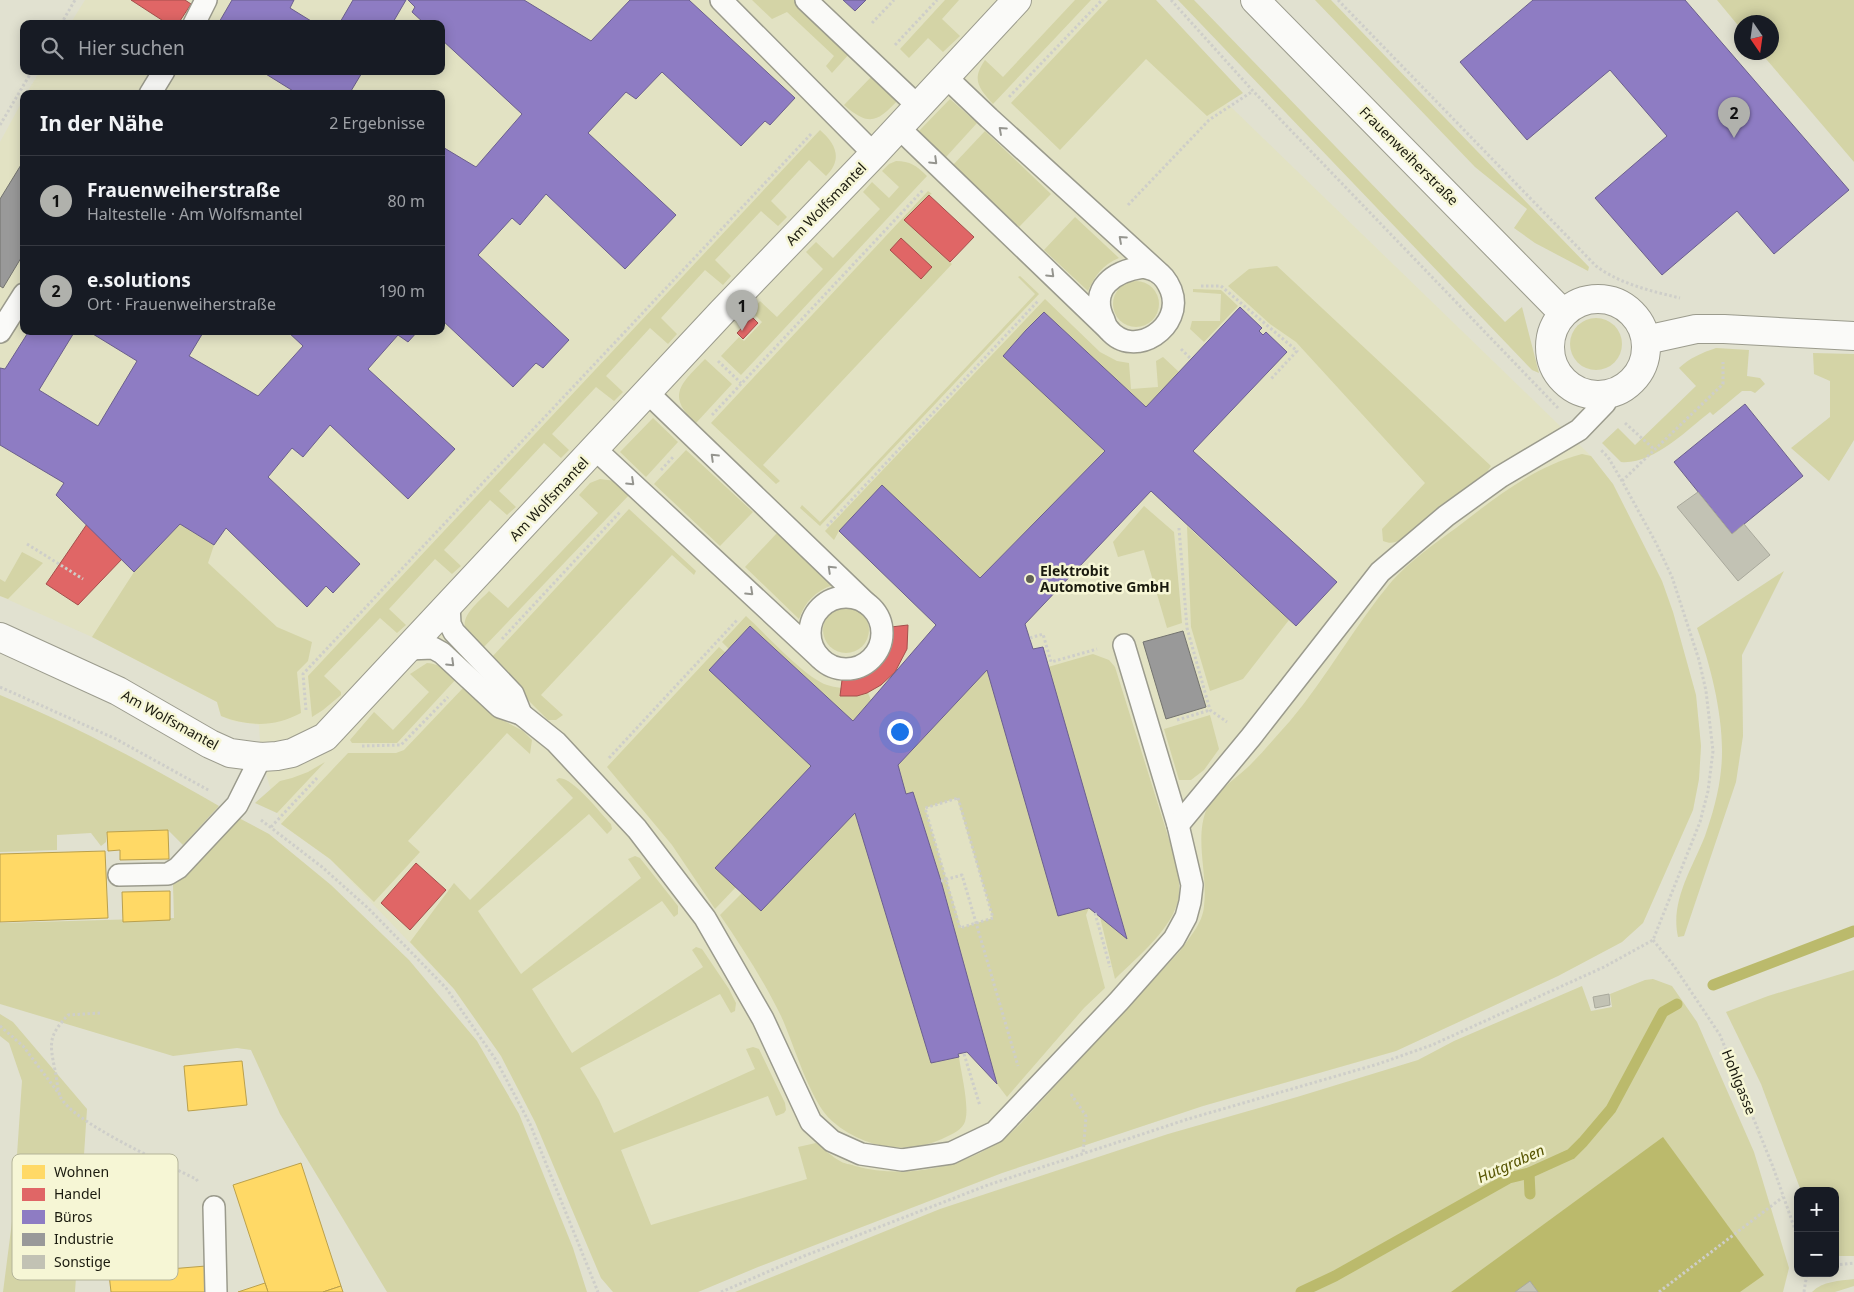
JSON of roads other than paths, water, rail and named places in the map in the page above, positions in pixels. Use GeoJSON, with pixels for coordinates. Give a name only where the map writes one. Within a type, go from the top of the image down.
{"type":"FeatureCollection","features":[{"type":"Feature","properties":{"kind":"street","name":"Am Wolfsmantel"},"geometry":{"type":"LineString","coordinates":[[0,637],[118,691],[210,744],[230,753],[261,757],[292,753],[325,737],[722,312],[919,107],[1017,0]]}},
{"type":"Feature","properties":{"kind":"street","name":"Frauenweiherstraße"},"geometry":{"type":"LineString","coordinates":[[1255,0],[1563,313]]}},
{"type":"Feature","properties":{"kind":"street"},"geometry":{"type":"LineString","coordinates":[[1594,298],[1613,301],[1629,310],[1640,322],[1646,340],[1646,355],[1640,370],[1632,381],[1605,399],[1587,394],[1571,386],[1558,374],[1552,360],[1550,345],[1553,329],[1563,313],[1577,303],[1594,298]]}},
{"type":"Feature","properties":{"kind":"street"},"geometry":{"type":"LineString","coordinates":[[1646,340],[1696,329],[1854,336]]}},
{"type":"Feature","properties":{"kind":"lane"},"geometry":{"type":"LineString","coordinates":[[196,20],[206,0]]}},
{"type":"Feature","properties":{"kind":"lane"},"geometry":{"type":"LineString","coordinates":[[721,0],[874,154]]}},
{"type":"Feature","properties":{"kind":"lane"},"geometry":{"type":"LineString","coordinates":[[806,0],[919,107]]}},
{"type":"Feature","properties":{"kind":"lane"},"geometry":{"type":"LineString","coordinates":[[152,90],[162,75]]}},
{"type":"Feature","properties":{"kind":"lane"},"geometry":{"type":"LineString","coordinates":[[899,128],[1109,330],[1122,339],[1136,341],[1152,337],[1163,329],[1173,310],[1174,297],[1168,284],[1158,272],[946,77]]}},
{"type":"Feature","properties":{"kind":"lane"},"geometry":{"type":"LineString","coordinates":[[1109,330],[1099,305],[1101,294],[1106,284],[1116,274],[1130,269],[1143,267],[1158,272]]}},
{"type":"Feature","properties":{"kind":"lane"},"geometry":{"type":"LineString","coordinates":[[0,332],[20,300]]}},
{"type":"Feature","properties":{"kind":"lane"},"geometry":{"type":"LineString","coordinates":[[595,449],[820,658],[839,668],[851,668],[876,660],[882,634],[876,612],[648,393]]}},
{"type":"Feature","properties":{"kind":"lane"},"geometry":{"type":"LineString","coordinates":[[1178,825],[1251,737],[1380,572],[1446,516],[1500,477],[1580,430],[1605,399]]}},
{"type":"Feature","properties":{"kind":"lane"},"geometry":{"type":"LineString","coordinates":[[820,658],[812,646],[810,633],[811,623],[816,612],[832,599],[842,597],[857,598],[866,603]]}},
{"type":"Feature","properties":{"kind":"lane"},"geometry":{"type":"LineString","coordinates":[[449,605],[450,624],[454,632],[513,694],[521,714]]}},
{"type":"Feature","properties":{"kind":"lane"},"geometry":{"type":"LineString","coordinates":[[408,649],[434,648],[442,653],[500,707],[521,714],[556,742],[638,829],[705,918],[763,1019],[811,1122],[832,1141],[860,1154],[902,1160],[951,1153],[995,1132],[1174,940],[1186,917],[1192,885],[1178,825],[1124,645]]}},
{"type":"Feature","properties":{"kind":"lane"},"geometry":{"type":"LineString","coordinates":[[119,875],[168,874],[178,868],[237,805],[261,757]]}},
{"type":"Feature","properties":{"kind":"lane"},"geometry":{"type":"LineString","coordinates":[[214,1207],[216,1292]]}},
{"type":"Feature","properties":{"kind":"waterway","name":"Hutgraben"},"geometry":{"type":"LineString","coordinates":[[1713,985],[1854,931]]}},
{"type":"Feature","properties":{"kind":"waterway","name":"Hutgraben"},"geometry":{"type":"LineString","coordinates":[[1301,1292],[1335,1276],[1509,1178],[1529,1173],[1571,1154],[1611,1109],[1663,1012],[1677,1004]]}},
{"type":"Feature","properties":{"kind":"waterway"},"geometry":{"type":"LineString","coordinates":[[1529,1173],[1530,1194]]}},
{"type":"Feature","properties":{"kind":"place","name":"e.solutions"},"geometry":{"type":"Point","coordinates":[1734,138]}},
{"type":"Feature","properties":{"kind":"place","name":"Frauenweiherstraße"},"geometry":{"type":"Point","coordinates":[742,331]}},
{"type":"Feature","properties":{"kind":"place","name":"Elektrobit Automotive GmbH"},"geometry":{"type":"Point","coordinates":[1030,579]}}]}
